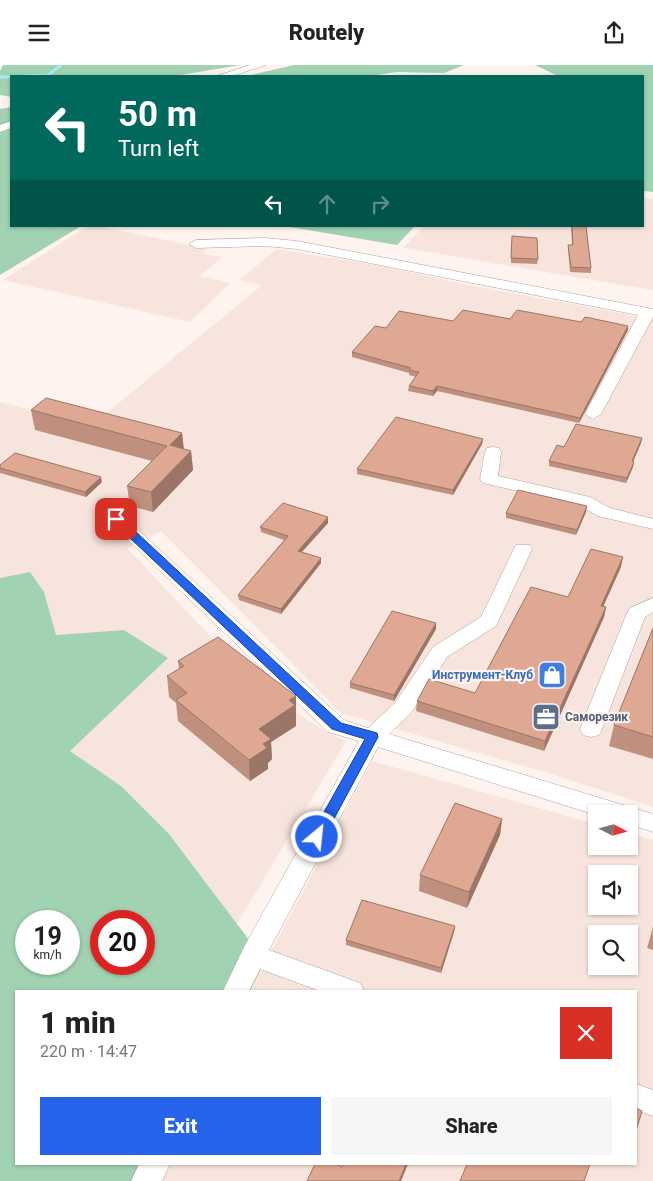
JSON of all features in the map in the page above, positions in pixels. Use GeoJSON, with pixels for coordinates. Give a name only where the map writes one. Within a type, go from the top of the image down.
{"type":"FeatureCollection","features":[{"type":"Feature","properties":{"kind":"street"},"geometry":{"type":"LineString","coordinates":[[226,75],[261,65]]}},
{"type":"Feature","properties":{"kind":"street"},"geometry":{"type":"LineString","coordinates":[[196,244],[265,242],[297,245],[650,313],[593,414]]}},
{"type":"Feature","properties":{"kind":"street"},"geometry":{"type":"LineString","coordinates":[[493,452],[489,479],[584,501],[604,512],[653,524]]}},
{"type":"Feature","properties":{"kind":"street"},"geometry":{"type":"LineString","coordinates":[[116,519],[336,726],[594,805]]}},
{"type":"Feature","properties":{"kind":"street"},"geometry":{"type":"LineString","coordinates":[[236,990],[253,955],[372,737],[403,708],[440,653],[489,621],[523,549]]}},
{"type":"Feature","properties":{"kind":"street"},"geometry":{"type":"LineString","coordinates":[[591,729],[637,613],[653,604]]}},
{"type":"Feature","properties":{"kind":"street"},"geometry":{"type":"LineString","coordinates":[[638,818],[653,823]]}},
{"type":"Feature","properties":{"kind":"street"},"geometry":{"type":"LineString","coordinates":[[253,955],[348,990]]}},
{"type":"Feature","properties":{"kind":"street"},"geometry":{"type":"LineString","coordinates":[[637,1097],[653,1103]]}},
{"type":"Feature","properties":{"kind":"street"},"geometry":{"type":"LineString","coordinates":[[146,1181],[154,1165]]}},
{"type":"Feature","properties":{"kind":"shaded area"},"geometry":{"type":"Polygon","coordinates":[[[644,198],[653,199],[653,290],[403,248],[423,227],[644,227],[644,198]]]}},
{"type":"Feature","properties":{"kind":"shaded area"},"geometry":{"type":"Polygon","coordinates":[[[86,227],[104,227],[208,249],[203,254],[222,257],[200,276],[230,283],[190,322],[3,280],[86,227]]]}},
{"type":"Feature","properties":{"kind":"shaded area"},"geometry":{"type":"Polygon","coordinates":[[[277,249],[381,266],[473,286],[653,319],[653,807],[548,773],[341,713],[161,531],[128,549],[260,689],[325,731],[346,741],[237,924],[169,834],[121,786],[70,751],[167,658],[124,630],[55,635],[44,592],[30,572],[0,578],[0,402],[92,425],[262,285],[239,280],[277,249]]]}},
{"type":"Feature","properties":{"kind":"shaded area"},"geometry":{"type":"Polygon","coordinates":[[[372,761],[588,822],[588,855],[638,855],[638,836],[653,840],[653,1181],[154,1181],[162,1165],[637,1165],[637,990],[251,990],[372,761]]]}},
{"type":"Feature","properties":{"kind":"green space"},"geometry":{"type":"Polygon","coordinates":[[[3,65],[240,65],[181,75],[10,75],[10,97],[0,95],[0,71],[3,65]]]}},
{"type":"Feature","properties":{"kind":"green space"},"geometry":{"type":"Polygon","coordinates":[[[294,65],[464,65],[444,73],[251,75],[294,65]]]}},
{"type":"Feature","properties":{"kind":"green space"},"geometry":{"type":"Polygon","coordinates":[[[535,65],[653,65],[653,192],[644,191],[644,75],[556,75],[535,65]]]}},
{"type":"Feature","properties":{"kind":"green space"},"geometry":{"type":"Polygon","coordinates":[[[10,107],[10,227],[79,227],[0,275],[0,109],[10,107]]]}},
{"type":"Feature","properties":{"kind":"green space"},"geometry":{"type":"Polygon","coordinates":[[[290,227],[414,227],[397,245],[290,227]]]}},
{"type":"Feature","properties":{"kind":"green space"},"geometry":{"type":"Polygon","coordinates":[[[30,572],[44,592],[56,635],[124,630],[168,658],[70,751],[121,786],[169,834],[265,961],[250,990],[15,990],[15,1165],[162,1165],[154,1181],[0,1181],[0,578],[30,572]]]}},
{"type":"Feature","properties":{"kind":"building"},"geometry":{"type":"Polygon","coordinates":[[[572,227],[586,227],[591,268],[571,267],[568,245],[573,245],[572,227]]]}},
{"type":"Feature","properties":{"kind":"building"},"geometry":{"type":"Polygon","coordinates":[[[512,236],[537,238],[538,259],[511,258],[512,236]]]}},
{"type":"Feature","properties":{"kind":"building"},"geometry":{"type":"Polygon","coordinates":[[[463,310],[510,319],[517,310],[581,322],[585,317],[628,326],[580,418],[437,386],[433,391],[409,386],[419,372],[409,370],[411,368],[352,352],[375,326],[386,328],[399,311],[453,321],[463,310]]]}},
{"type":"Feature","properties":{"kind":"building"},"geometry":{"type":"Polygon","coordinates":[[[46,398],[182,433],[170,445],[191,451],[151,492],[127,486],[167,446],[31,410],[46,398]]]}},
{"type":"Feature","properties":{"kind":"building"},"geometry":{"type":"Polygon","coordinates":[[[396,417],[483,439],[453,490],[357,469],[396,417]]]}},
{"type":"Feature","properties":{"kind":"building"},"geometry":{"type":"Polygon","coordinates":[[[576,424],[642,438],[627,478],[549,461],[557,445],[564,447],[576,424]]]}},
{"type":"Feature","properties":{"kind":"building"},"geometry":{"type":"Polygon","coordinates":[[[15,453],[101,477],[85,492],[0,468],[0,465],[15,453]]]}},
{"type":"Feature","properties":{"kind":"building"},"geometry":{"type":"Polygon","coordinates":[[[518,490],[587,506],[577,530],[506,513],[518,490]]]}},
{"type":"Feature","properties":{"kind":"building"},"geometry":{"type":"Polygon","coordinates":[[[283,503],[328,517],[298,551],[321,558],[281,609],[238,595],[288,536],[260,527],[283,503]]]}},
{"type":"Feature","properties":{"kind":"building"},"geometry":{"type":"Polygon","coordinates":[[[591,549],[623,557],[601,606],[606,607],[545,741],[417,701],[429,679],[475,693],[531,587],[568,597],[591,549]]]}},
{"type":"Feature","properties":{"kind":"building"},"geometry":{"type":"Polygon","coordinates":[[[392,611],[436,623],[394,695],[350,683],[392,611]]]}},
{"type":"Feature","properties":{"kind":"building"},"geometry":{"type":"Polygon","coordinates":[[[653,628],[653,737],[614,725],[653,628]]]}},
{"type":"Feature","properties":{"kind":"building"},"geometry":{"type":"Polygon","coordinates":[[[218,637],[296,696],[289,700],[295,705],[259,729],[271,739],[263,744],[267,748],[249,760],[176,700],[187,693],[167,676],[184,666],[178,661],[218,637]]]}},
{"type":"Feature","properties":{"kind":"building"},"geometry":{"type":"Polygon","coordinates":[[[455,803],[502,819],[469,892],[420,875],[455,803]]]}},
{"type":"Feature","properties":{"kind":"building"},"geometry":{"type":"Polygon","coordinates":[[[362,900],[455,926],[441,968],[346,940],[362,900]]]}},
{"type":"Feature","properties":{"kind":"building"},"geometry":{"type":"Polygon","coordinates":[[[637,1108],[642,1111],[637,1128],[637,1108]]]}},
{"type":"Feature","properties":{"kind":"building"},"geometry":{"type":"Polygon","coordinates":[[[315,1165],[338,1165],[342,1167],[343,1165],[406,1165],[399,1181],[307,1181],[315,1165]]]}},
{"type":"Feature","properties":{"kind":"building"},"geometry":{"type":"Polygon","coordinates":[[[467,1165],[590,1165],[584,1181],[460,1181],[467,1165]]]}},
{"type":"Feature","properties":{"kind":"waterway"},"geometry":{"type":"LineString","coordinates":[[48,75],[61,65]]}},
{"type":"Feature","properties":{"kind":"waterway"},"geometry":{"type":"LineString","coordinates":[[0,77],[10,77]]}},
{"type":"Feature","properties":{"kind":"place","name":"Инструмент-Клуб"},"geometry":{"type":"Point","coordinates":[552,675]}},
{"type":"Feature","properties":{"kind":"place","name":"Саморезик"},"geometry":{"type":"Point","coordinates":[546,717]}},
{"type":"Feature","properties":{"kind":"route"},"geometry":{"type":"LineString","coordinates":[[116,519],[336,726],[372,737],[317,837]]}}]}
